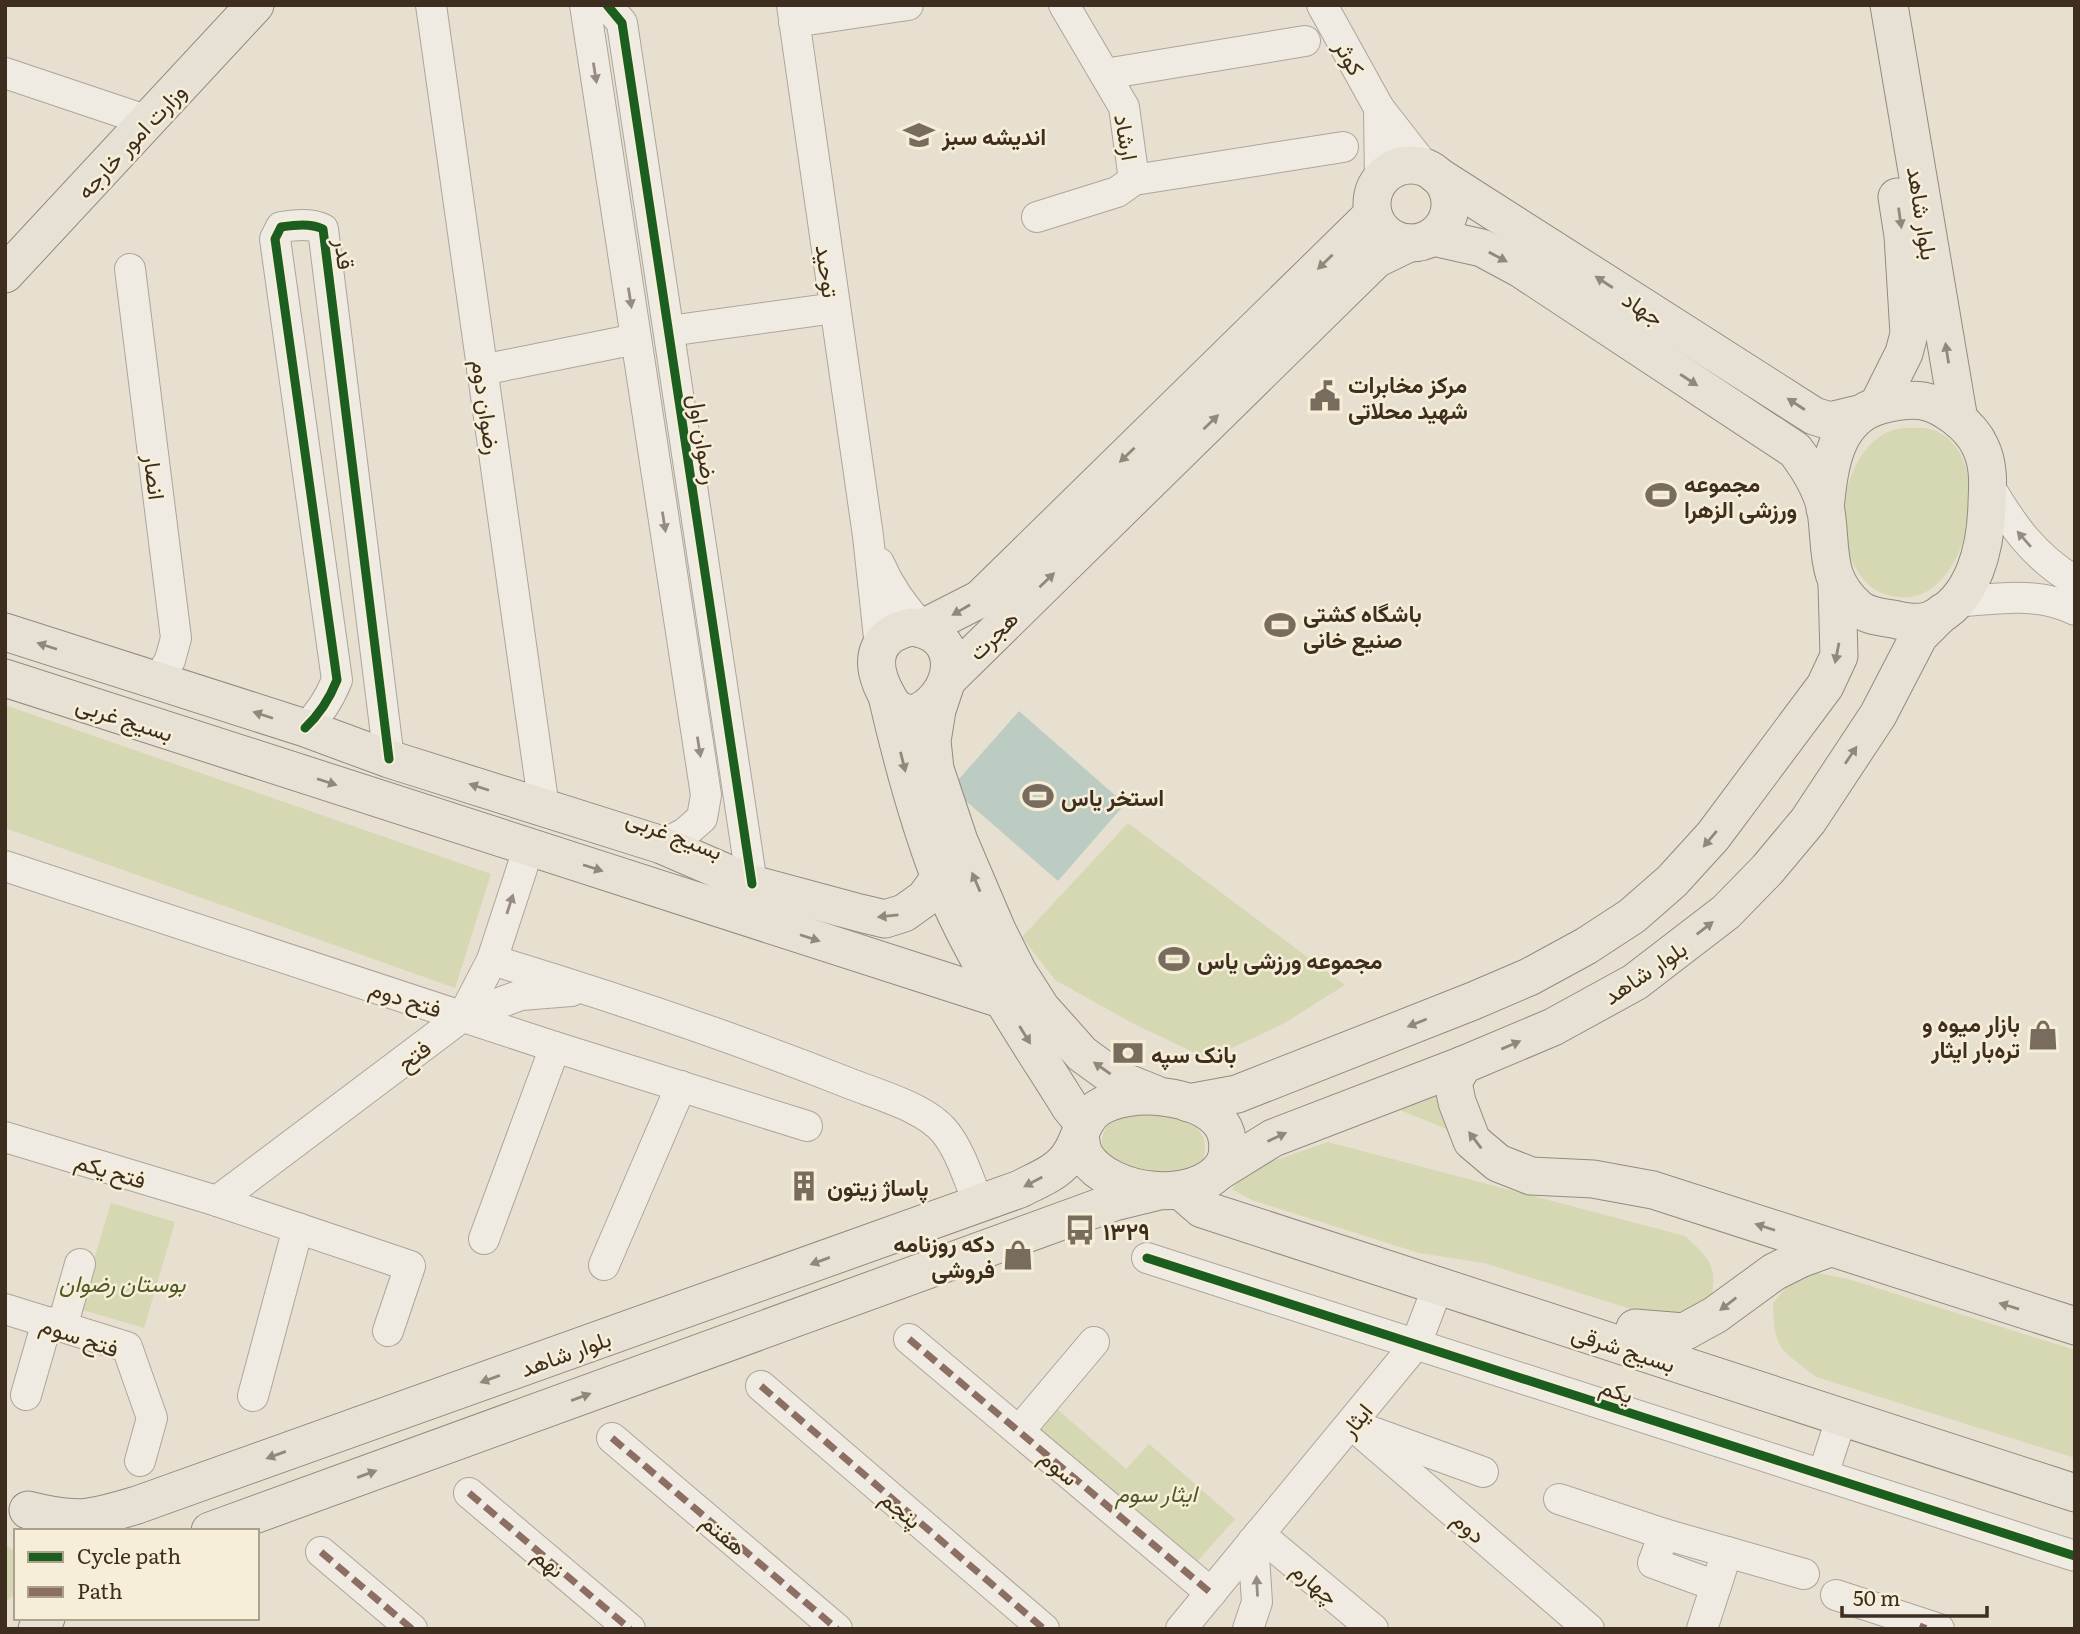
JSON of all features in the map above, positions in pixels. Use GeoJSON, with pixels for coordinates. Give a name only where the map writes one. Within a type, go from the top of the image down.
{"type":"FeatureCollection","features":[{"type":"Feature","properties":{"kind":"main road","name":"وزارت امور خارجه"},"geometry":{"type":"LineString","coordinates":[[12,258],[148,121],[255,5]]}},
{"type":"Feature","properties":{"kind":"main road","name":"بلوار شاهد"},"geometry":{"type":"LineString","coordinates":[[1868,410],[1904,353],[1909,334],[1903,236],[1870,5]]}},
{"type":"Feature","properties":{"kind":"main road","name":"بلوار شاهد"},"geometry":{"type":"LineString","coordinates":[[1889,5],[1959,420]]}},
{"type":"Feature","properties":{"kind":"main road"},"geometry":{"type":"LineString","coordinates":[[1412,165],[1430,171],[1444,183],[1449,194],[1448,218],[1442,229],[1421,240],[1397,241],[1378,225],[1377,198],[1389,173],[1400,167],[1412,165]]}},
{"type":"Feature","properties":{"kind":"main road","name":"جهاد"},"geometry":{"type":"LineString","coordinates":[[1430,171],[1814,416],[1830,421],[1868,410]]}},
{"type":"Feature","properties":{"kind":"main road","name":"هجرت"},"geometry":{"type":"LineString","coordinates":[[923,628],[980,599],[1377,198]]}},
{"type":"Feature","properties":{"kind":"main road","name":"جهاد"},"geometry":{"type":"LineString","coordinates":[[1421,240],[1482,248],[1521,269],[1795,450],[1808,467],[1825,509]]}},
{"type":"Feature","properties":{"kind":"main road","name":"هجرت"},"geometry":{"type":"LineString","coordinates":[[1176,1100],[1115,1078],[1082,1055],[1041,1008],[1018,972],[997,930],[959,841],[935,769],[933,725],[947,680],[1376,258],[1421,240]]}},
{"type":"Feature","properties":{"kind":"main road"},"geometry":{"type":"LineString","coordinates":[[1082,1130],[1088,1116],[1099,1107],[1114,1101],[1133,1097],[1176,1100],[1237,1094],[1529,977],[1632,916],[1672,881],[1713,836],[1825,686],[1839,656],[1837,585],[1831,568],[1825,509],[1832,457],[1838,442],[1868,410],[1900,401],[1923,401],[1959,420],[1979,443],[1986,462],[1986,534],[1981,557],[1949,607],[1927,621],[1902,621],[1875,616],[1860,609],[1837,585]]}},
{"type":"Feature","properties":{"kind":"main road","name":"بلوار شاهد"},"geometry":{"type":"LineString","coordinates":[[216,1529],[1114,1202],[1190,1184],[1273,1138],[1463,1065],[1553,1027],[1635,982],[1726,912],[1768,870],[1808,821],[1878,715],[1919,636],[1949,607]]}},
{"type":"Feature","properties":{"kind":"main road"},"geometry":{"type":"LineString","coordinates":[[887,696],[897,709],[912,715],[935,702],[947,680],[950,667],[944,643],[935,634],[923,628],[898,630],[888,636],[876,659],[876,670],[887,696],[911,793],[940,877],[973,945],[1082,1130],[1084,1155],[1101,1172],[1116,1181],[1190,1184],[1226,1162],[1225,1131],[1215,1117],[1176,1100]]}},
{"type":"Feature","properties":{"kind":"main road","name":"بسیج غربی"},"geometry":{"type":"LineString","coordinates":[[5,632],[305,728],[389,759],[662,845],[752,884],[885,919],[904,913],[925,898],[940,877]]}},
{"type":"Feature","properties":{"kind":"main road","name":"بسیج غربی"},"geometry":{"type":"LineString","coordinates":[[5,678],[1004,1000]]}},
{"type":"Feature","properties":{"kind":"main road"},"geometry":{"type":"LineString","coordinates":[[528,847],[544,808]]}},
{"type":"Feature","properties":{"kind":"main road"},"geometry":{"type":"LineString","coordinates":[[1463,1065],[1453,1082],[1457,1102],[1472,1141],[1499,1163],[1531,1176],[1593,1179],[1653,1190],[1830,1248],[2066,1318]]}},
{"type":"Feature","properties":{"kind":"main road","name":"بلوار شاهد"},"geometry":{"type":"LineString","coordinates":[[27,1513],[79,1519],[97,1517],[137,1505],[979,1204],[1020,1189],[1059,1168],[1071,1154],[1082,1130]]}},
{"type":"Feature","properties":{"kind":"main road","name":"بسیج شرقی"},"geometry":{"type":"LineString","coordinates":[[1190,1184],[1214,1196],[1442,1278],[1775,1387],[2075,1471]]}},
{"type":"Feature","properties":{"kind":"main road"},"geometry":{"type":"LineString","coordinates":[[1635,1328],[1684,1332],[1715,1315],[1774,1272],[1830,1248]]}},
{"type":"Feature","properties":{"kind":"main road","name":"بسیج شرقی"},"geometry":{"type":"LineString","coordinates":[[1442,1278],[1635,1328],[1775,1387],[1841,1419],[2075,1493]]}},
{"type":"Feature","properties":{"kind":"street","name":"رضوان دوم"},"geometry":{"type":"LineString","coordinates":[[431,5],[544,808]]}},
{"type":"Feature","properties":{"kind":"street"},"geometry":{"type":"LineString","coordinates":[[585,5],[706,795],[702,818],[685,833],[662,845]]}},
{"type":"Feature","properties":{"kind":"street","name":"رضوان اول"},"geometry":{"type":"LineString","coordinates":[[607,5],[622,23],[752,884]]}},
{"type":"Feature","properties":{"kind":"street"},"geometry":{"type":"LineString","coordinates":[[793,14],[908,5]]}},
{"type":"Feature","properties":{"kind":"street","name":"ارشاد"},"geometry":{"type":"LineString","coordinates":[[1037,216],[1117,192],[1134,180],[1124,107],[1064,5]]}},
{"type":"Feature","properties":{"kind":"street","name":"کوثر"},"geometry":{"type":"LineString","coordinates":[[1322,5],[1379,108],[1430,171]]}},
{"type":"Feature","properties":{"kind":"street","name":"توحید"},"geometry":{"type":"LineString","coordinates":[[793,14],[868,536]]}},
{"type":"Feature","properties":{"kind":"street"},"geometry":{"type":"LineString","coordinates":[[1105,74],[1305,41]]}},
{"type":"Feature","properties":{"kind":"street"},"geometry":{"type":"LineString","coordinates":[[5,73],[148,121]]}},
{"type":"Feature","properties":{"kind":"street","name":"کوثر"},"geometry":{"type":"LineString","coordinates":[[1377,198],[1379,108]]}},
{"type":"Feature","properties":{"kind":"street"},"geometry":{"type":"LineString","coordinates":[[1134,180],[1343,147]]}},
{"type":"Feature","properties":{"kind":"street","name":"قدر"},"geometry":{"type":"LineString","coordinates":[[305,728],[320,714],[337,680],[275,239],[281,227],[298,225],[324,229],[389,759]]}},
{"type":"Feature","properties":{"kind":"street","name":"انصار"},"geometry":{"type":"LineString","coordinates":[[130,269],[177,638],[170,660],[157,682]]}},
{"type":"Feature","properties":{"kind":"street"},"geometry":{"type":"LineString","coordinates":[[669,331],[835,308]]}},
{"type":"Feature","properties":{"kind":"street"},"geometry":{"type":"LineString","coordinates":[[482,370],[636,339]]}},
{"type":"Feature","properties":{"kind":"street"},"geometry":{"type":"LineString","coordinates":[[1988,485],[2023,539],[2045,561],[2075,581]]}},
{"type":"Feature","properties":{"kind":"street"},"geometry":{"type":"LineString","coordinates":[[868,536],[887,584],[923,628]]}},
{"type":"Feature","properties":{"kind":"street"},"geometry":{"type":"LineString","coordinates":[[868,536],[880,647]]}},
{"type":"Feature","properties":{"kind":"street"},"geometry":{"type":"LineString","coordinates":[[1949,607],[2023,597],[2075,610]]}},
{"type":"Feature","properties":{"kind":"street","name":"فتح"},"geometry":{"type":"LineString","coordinates":[[217,1201],[463,1016],[492,960],[528,847]]}},
{"type":"Feature","properties":{"kind":"street","name":"فتح دوم"},"geometry":{"type":"LineString","coordinates":[[5,866],[555,1047],[807,1125]]}},
{"type":"Feature","properties":{"kind":"street"},"geometry":{"type":"LineString","coordinates":[[492,960],[664,1014],[769,1051],[921,1112],[945,1131],[960,1158],[979,1204]]}},
{"type":"Feature","properties":{"kind":"street"},"geometry":{"type":"LineString","coordinates":[[463,1016],[521,995],[588,990]]}},
{"type":"Feature","properties":{"kind":"street"},"geometry":{"type":"LineString","coordinates":[[484,1239],[555,1047]]}},
{"type":"Feature","properties":{"kind":"street"},"geometry":{"type":"LineString","coordinates":[[604,1265],[681,1086]]}},
{"type":"Feature","properties":{"kind":"street","name":"فتح یکم"},"geometry":{"type":"LineString","coordinates":[[5,1137],[217,1201],[410,1266],[388,1331]]}},
{"type":"Feature","properties":{"kind":"street"},"geometry":{"type":"LineString","coordinates":[[253,1396],[298,1228]]}},
{"type":"Feature","properties":{"kind":"street","name":"یکم"},"geometry":{"type":"LineString","coordinates":[[1147,1258],[2075,1556]]}},
{"type":"Feature","properties":{"kind":"street"},"geometry":{"type":"LineString","coordinates":[[26,1395],[80,1264]]}},
{"type":"Feature","properties":{"kind":"street","name":"ایثار"},"geometry":{"type":"LineString","coordinates":[[1181,1629],[1416,1344],[1442,1278]]}},
{"type":"Feature","properties":{"kind":"street","name":"فتح سوم"},"geometry":{"type":"LineString","coordinates":[[5,1310],[127,1347],[152,1418],[140,1461]]}},
{"type":"Feature","properties":{"kind":"street","name":"سوم"},"geometry":{"type":"LineString","coordinates":[[909,1339],[1211,1593]]}},
{"type":"Feature","properties":{"kind":"street"},"geometry":{"type":"LineString","coordinates":[[1019,1431],[1094,1342]]}},
{"type":"Feature","properties":{"kind":"street","name":"پنجم"},"geometry":{"type":"LineString","coordinates":[[761,1386],[1044,1629]]}},
{"type":"Feature","properties":{"kind":"street"},"geometry":{"type":"LineString","coordinates":[[1823,1475],[1841,1419]]}},
{"type":"Feature","properties":{"kind":"street"},"geometry":{"type":"LineString","coordinates":[[1351,1424],[1483,1472]]}},
{"type":"Feature","properties":{"kind":"street","name":"دوم"},"geometry":{"type":"LineString","coordinates":[[1351,1424],[1590,1629]]}},
{"type":"Feature","properties":{"kind":"street","name":"هفتم"},"geometry":{"type":"LineString","coordinates":[[612,1438],[837,1629]]}},
{"type":"Feature","properties":{"kind":"street","name":"نهم"},"geometry":{"type":"LineString","coordinates":[[469,1493],[631,1629]]}},
{"type":"Feature","properties":{"kind":"street"},"geometry":{"type":"LineString","coordinates":[[1559,1499],[1664,1534],[1804,1574]]}},
{"type":"Feature","properties":{"kind":"street"},"geometry":{"type":"LineString","coordinates":[[1664,1534],[1653,1563],[1716,1586]]}},
{"type":"Feature","properties":{"kind":"street"},"geometry":{"type":"LineString","coordinates":[[1248,1629],[1257,1602],[1256,1538]]}},
{"type":"Feature","properties":{"kind":"street","name":"چهارم"},"geometry":{"type":"LineString","coordinates":[[1256,1538],[1373,1629]]}},
{"type":"Feature","properties":{"kind":"street"},"geometry":{"type":"LineString","coordinates":[[321,1552],[412,1629]]}},
{"type":"Feature","properties":{"kind":"street"},"geometry":{"type":"LineString","coordinates":[[1702,1629],[1727,1552]]}},
{"type":"Feature","properties":{"kind":"street"},"geometry":{"type":"LineString","coordinates":[[1836,1595],[1928,1627]]}},
{"type":"Feature","properties":{"kind":"green space"},"geometry":{"type":"Polygon","coordinates":[[[1925,428],[1940,433],[1957,449],[1967,473],[1970,501],[1966,530],[1956,557],[1941,580],[1921,594],[1897,597],[1872,588],[1857,570],[1844,539],[1844,502],[1856,465],[1878,438],[1897,429],[1925,428]]]}},
{"type":"Feature","properties":{"kind":"green space"},"geometry":{"type":"Polygon","coordinates":[[[5,705],[491,874],[455,988],[5,828],[5,705]]]}},
{"type":"Feature","properties":{"kind":"green space","name":"مجموعه ورزشی یاس"},"geometry":{"type":"Polygon","coordinates":[[[1128,823],[1345,985],[1283,1024],[1208,1059],[1132,1023],[1055,980],[1022,937],[1128,823]]]}},
{"type":"Feature","properties":{"kind":"green space"},"geometry":{"type":"Polygon","coordinates":[[[1440,1092],[1454,1132],[1400,1110],[1440,1092]]]}},
{"type":"Feature","properties":{"kind":"green space"},"geometry":{"type":"Polygon","coordinates":[[[1142,1111],[1178,1118],[1197,1128],[1203,1136],[1205,1147],[1203,1162],[1186,1171],[1161,1174],[1132,1168],[1108,1156],[1103,1147],[1103,1135],[1108,1125],[1114,1119],[1142,1111]]]}},
{"type":"Feature","properties":{"kind":"green space"},"geometry":{"type":"Polygon","coordinates":[[[1328,1142],[1685,1236],[1711,1266],[1714,1282],[1709,1304],[1663,1319],[1484,1263],[1419,1253],[1252,1200],[1232,1189],[1247,1170],[1328,1142]]]}},
{"type":"Feature","properties":{"kind":"green space","name":"بوستان رضوان"},"geometry":{"type":"Polygon","coordinates":[[[111,1203],[175,1222],[144,1328],[79,1309],[111,1203]]]}},
{"type":"Feature","properties":{"kind":"green space"},"geometry":{"type":"Polygon","coordinates":[[[1813,1272],[1848,1279],[2075,1350],[2075,1458],[1816,1377],[1781,1347],[1775,1331],[1773,1303],[1789,1284],[1813,1272]]]}},
{"type":"Feature","properties":{"kind":"green space","name":"ایثار سوم"},"geometry":{"type":"Polygon","coordinates":[[[1057,1409],[1126,1469],[1149,1444],[1235,1519],[1193,1566],[1038,1430],[1057,1409]]]}},
{"type":"Feature","properties":{"kind":"green space"},"geometry":{"type":"Polygon","coordinates":[[[5,1544],[14,1551],[14,1595],[5,1602],[5,1544]]]}},
{"type":"Feature","properties":{"kind":"shaded area","name":"استخر یاس"},"geometry":{"type":"Polygon","coordinates":[[[1019,711],[1125,804],[1058,881],[951,788],[1019,711]]]}},
{"type":"Feature","properties":{"kind":"marked path"},"geometry":{"type":"LineString","coordinates":[[909,1339],[1211,1593]]}},
{"type":"Feature","properties":{"kind":"marked path"},"geometry":{"type":"LineString","coordinates":[[761,1386],[1044,1629]]}},
{"type":"Feature","properties":{"kind":"marked path"},"geometry":{"type":"LineString","coordinates":[[612,1438],[837,1629]]}},
{"type":"Feature","properties":{"kind":"marked path"},"geometry":{"type":"LineString","coordinates":[[469,1493],[630,1629]]}},
{"type":"Feature","properties":{"kind":"marked path"},"geometry":{"type":"LineString","coordinates":[[321,1552],[412,1629]]}},
{"type":"Feature","properties":{"kind":"marked path"},"geometry":{"type":"LineString","coordinates":[[1922,1629],[1924,1624]]}},
{"type":"Feature","properties":{"kind":"cycle path"},"geometry":{"type":"LineString","coordinates":[[607,5],[622,23],[752,884]]}},
{"type":"Feature","properties":{"kind":"cycle path"},"geometry":{"type":"LineString","coordinates":[[305,728],[324,706],[337,680],[275,239],[281,227],[302,225],[323,229],[389,759]]}},
{"type":"Feature","properties":{"kind":"cycle path"},"geometry":{"type":"LineString","coordinates":[[1147,1258],[2075,1556]]}},
{"type":"Feature","properties":{"kind":"place","name":"اندیشه سبز"},"geometry":{"type":"Point","coordinates":[919,135]}},
{"type":"Feature","properties":{"kind":"place","name":"مرکز مخابرات شهید محلاتی"},"geometry":{"type":"Point","coordinates":[1325,396]}},
{"type":"Feature","properties":{"kind":"place","name":"مجموعه ورزشی الزهرا"},"geometry":{"type":"Point","coordinates":[1661,495]}},
{"type":"Feature","properties":{"kind":"place","name":"باشگاه کشتی صنیع خانی"},"geometry":{"type":"Point","coordinates":[1280,625]}},
{"type":"Feature","properties":{"kind":"place","name":"استخر یاس"},"geometry":{"type":"Point","coordinates":[1038,796]}},
{"type":"Feature","properties":{"kind":"place","name":"مجموعه ورزشی یاس"},"geometry":{"type":"Point","coordinates":[1174,959]}},
{"type":"Feature","properties":{"kind":"place","name":"بازار میوه و تره‌بار ایثار"},"geometry":{"type":"Point","coordinates":[2043,1035]}},
{"type":"Feature","properties":{"kind":"place","name":"بانک سپه"},"geometry":{"type":"Point","coordinates":[1128,1053]}},
{"type":"Feature","properties":{"kind":"place","name":"پاساژ زیتون"},"geometry":{"type":"Point","coordinates":[804,1186]}},
{"type":"Feature","properties":{"kind":"place","name":"۱۳۲۹"},"geometry":{"type":"Point","coordinates":[1080,1230]}},
{"type":"Feature","properties":{"kind":"place","name":"دکه روزنامه فروشی"},"geometry":{"type":"Point","coordinates":[1018,1255]}}]}
